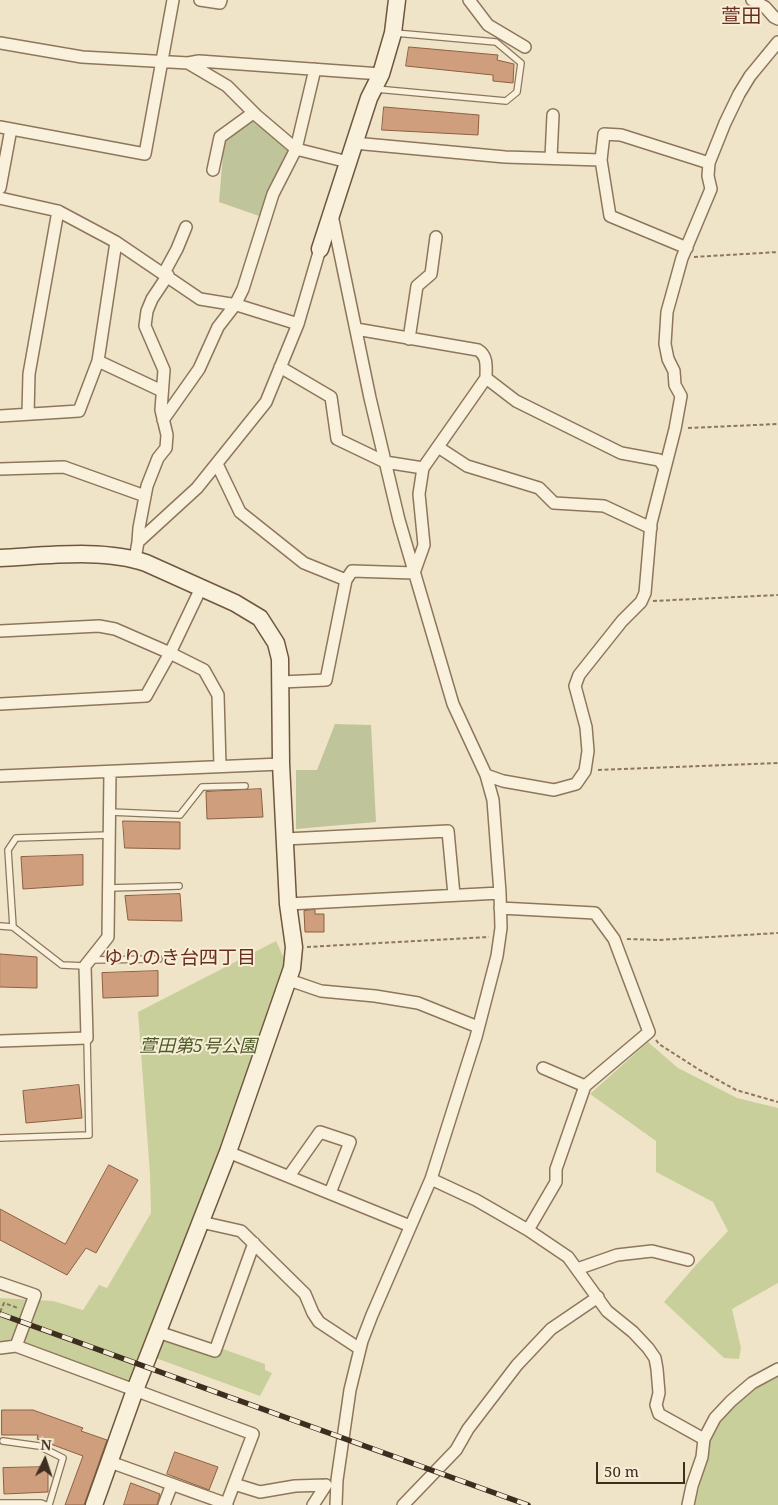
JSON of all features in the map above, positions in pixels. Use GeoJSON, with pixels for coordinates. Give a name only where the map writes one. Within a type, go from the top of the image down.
{"type":"FeatureCollection","features":[{"type":"Feature","properties":{"kind":"street"},"geometry":{"type":"LineString","coordinates":[[0,188],[6,128],[145,154],[173,0]]}},
{"type":"Feature","properties":{"kind":"street"},"geometry":{"type":"LineString","coordinates":[[200,0],[220,3],[221,0]]}},
{"type":"Feature","properties":{"kind":"street"},"geometry":{"type":"LineString","coordinates":[[138,542],[197,488],[266,402],[298,324],[354,142],[369,98],[377,82],[393,32],[397,0]]}},
{"type":"Feature","properties":{"kind":"street"},"geometry":{"type":"LineString","coordinates":[[468,0],[488,25],[525,48]]}},
{"type":"Feature","properties":{"kind":"street"},"geometry":{"type":"LineString","coordinates":[[752,0],[778,19]]}},
{"type":"Feature","properties":{"kind":"street"},"geometry":{"type":"LineString","coordinates":[[486,775],[503,781],[554,790],[576,784],[585,771],[588,751],[586,727],[575,686],[579,675],[587,664],[640,602],[645,592],[651,528],[681,396],[675,386],[674,370],[668,359],[665,344],[667,312],[684,253],[711,189],[708,176],[709,163],[739,94],[750,76],[778,42]]}},
{"type":"Feature","properties":{"kind":"street"},"geometry":{"type":"LineString","coordinates":[[1,47],[82,58],[188,63],[199,61],[315,69],[377,82]]}},
{"type":"Feature","properties":{"kind":"street"},"geometry":{"type":"LineString","coordinates":[[188,63],[227,86],[253,112],[296,148],[348,162]]}},
{"type":"Feature","properties":{"kind":"street"},"geometry":{"type":"LineString","coordinates":[[163,420],[199,369],[218,327],[235,305],[243,289],[273,194],[296,148],[315,69]]}},
{"type":"Feature","properties":{"kind":"street"},"geometry":{"type":"LineString","coordinates":[[214,170],[220,138],[253,112]]}},
{"type":"Feature","properties":{"kind":"street"},"geometry":{"type":"LineString","coordinates":[[551,158],[553,115]]}},
{"type":"Feature","properties":{"kind":"street"},"geometry":{"type":"LineString","coordinates":[[684,253],[610,216],[601,160],[604,134],[621,135],[709,163]]}},
{"type":"Feature","properties":{"kind":"street"},"geometry":{"type":"LineString","coordinates":[[354,142],[505,157],[601,160]]}},
{"type":"Feature","properties":{"kind":"street"},"geometry":{"type":"LineString","coordinates":[[0,198],[58,211],[116,242],[166,274],[200,299],[235,305],[298,324]]}},
{"type":"Feature","properties":{"kind":"street"},"geometry":{"type":"LineString","coordinates":[[28,414],[29,374],[58,211]]}},
{"type":"Feature","properties":{"kind":"street"},"geometry":{"type":"LineString","coordinates":[[332,214],[370,398],[414,573],[453,704],[486,775],[493,800],[500,893],[500,937],[497,956],[478,1027],[431,1179],[372,1315],[360,1349],[350,1390],[337,1480],[336,1505]]}},
{"type":"Feature","properties":{"kind":"street"},"geometry":{"type":"LineString","coordinates":[[135,559],[147,486],[158,458],[166,448],[167,435],[160,410],[164,370],[145,326],[147,311],[178,249],[186,227]]}},
{"type":"Feature","properties":{"kind":"street"},"geometry":{"type":"LineString","coordinates":[[409,338],[417,286],[431,274],[436,237]]}},
{"type":"Feature","properties":{"kind":"street"},"geometry":{"type":"LineString","coordinates":[[0,416],[79,411],[98,361],[116,242]]}},
{"type":"Feature","properties":{"kind":"street"},"geometry":{"type":"LineString","coordinates":[[356,328],[478,350],[482,352],[486,359],[486,378],[423,468],[420,494],[424,545],[414,573]]}},
{"type":"Feature","properties":{"kind":"street"},"geometry":{"type":"LineString","coordinates":[[98,361],[162,390]]}},
{"type":"Feature","properties":{"kind":"street"},"geometry":{"type":"LineString","coordinates":[[280,367],[331,397],[337,439],[385,462],[423,468]]}},
{"type":"Feature","properties":{"kind":"street"},"geometry":{"type":"LineString","coordinates":[[486,378],[516,401],[621,453],[659,460],[665,468]]}},
{"type":"Feature","properties":{"kind":"street"},"geometry":{"type":"LineString","coordinates":[[438,447],[467,466],[538,488],[554,503],[604,506],[651,528]]}},
{"type":"Feature","properties":{"kind":"street"},"geometry":{"type":"LineString","coordinates":[[217,464],[240,512],[304,563],[346,580]]}},
{"type":"Feature","properties":{"kind":"street"},"geometry":{"type":"LineString","coordinates":[[0,469],[64,467],[145,496]]}},
{"type":"Feature","properties":{"kind":"street"},"geometry":{"type":"LineString","coordinates":[[0,558],[92,555],[135,559],[235,603],[260,618],[276,643],[280,659],[281,764],[288,904],[294,948],[292,968],[228,1152],[135,1390],[94,1505]]}},
{"type":"Feature","properties":{"kind":"street"},"geometry":{"type":"LineString","coordinates":[[281,682],[326,680],[346,580],[352,571],[414,573]]}},
{"type":"Feature","properties":{"kind":"street"},"geometry":{"type":"LineString","coordinates":[[0,704],[146,696],[170,653],[201,588]]}},
{"type":"Feature","properties":{"kind":"street"},"geometry":{"type":"LineString","coordinates":[[0,631],[99,626],[115,629],[204,670],[218,695],[220,766]]}},
{"type":"Feature","properties":{"kind":"street"},"geometry":{"type":"LineString","coordinates":[[0,776],[281,764]]}},
{"type":"Feature","properties":{"kind":"street"},"geometry":{"type":"LineString","coordinates":[[0,1041],[87,1038],[87,963],[108,937],[110,772]]}},
{"type":"Feature","properties":{"kind":"street"},"geometry":{"type":"LineString","coordinates":[[285,839],[448,831],[454,895]]}},
{"type":"Feature","properties":{"kind":"street"},"geometry":{"type":"LineString","coordinates":[[288,904],[500,893]]}},
{"type":"Feature","properties":{"kind":"street"},"geometry":{"type":"LineString","coordinates":[[500,908],[595,913],[614,939],[650,1032],[585,1086],[556,1169],[556,1182],[528,1230]]}},
{"type":"Feature","properties":{"kind":"street"},"geometry":{"type":"LineString","coordinates":[[289,980],[321,991],[375,996],[418,1003],[478,1027]]}},
{"type":"Feature","properties":{"kind":"street"},"geometry":{"type":"LineString","coordinates":[[544,1068],[585,1086]]}},
{"type":"Feature","properties":{"kind":"street"},"geometry":{"type":"LineString","coordinates":[[289,1176],[320,1132],[350,1142],[330,1193]]}},
{"type":"Feature","properties":{"kind":"street"},"geometry":{"type":"LineString","coordinates":[[228,1152],[410,1226]]}},
{"type":"Feature","properties":{"kind":"street"},"geometry":{"type":"LineString","coordinates":[[431,1179],[476,1200],[528,1230],[568,1257],[607,1311],[633,1332],[648,1348],[654,1358],[659,1393],[656,1406],[659,1414],[704,1439]]}},
{"type":"Feature","properties":{"kind":"street"},"geometry":{"type":"LineString","coordinates":[[201,1222],[241,1230],[305,1294],[313,1313],[320,1322],[360,1349]]}},
{"type":"Feature","properties":{"kind":"street"},"geometry":{"type":"LineString","coordinates":[[158,1332],[215,1351],[254,1243]]}},
{"type":"Feature","properties":{"kind":"street"},"geometry":{"type":"LineString","coordinates":[[577,1269],[618,1255],[652,1251],[688,1260]]}},
{"type":"Feature","properties":{"kind":"street"},"geometry":{"type":"LineString","coordinates":[[0,1283],[35,1295],[16,1346]]}},
{"type":"Feature","properties":{"kind":"street"},"geometry":{"type":"LineString","coordinates":[[403,1505],[456,1450],[468,1429],[517,1365],[551,1329],[598,1297]]}},
{"type":"Feature","properties":{"kind":"street"},"geometry":{"type":"LineString","coordinates":[[0,1348],[16,1346],[253,1434],[227,1504],[110,1462]]}},
{"type":"Feature","properties":{"kind":"street"},"geometry":{"type":"LineString","coordinates":[[688,1505],[702,1457],[704,1439],[715,1418],[752,1383],[778,1369]]}},
{"type":"Feature","properties":{"kind":"street"},"geometry":{"type":"LineString","coordinates":[[164,1505],[172,1484]]}},
{"type":"Feature","properties":{"kind":"street"},"geometry":{"type":"LineString","coordinates":[[234,1484],[260,1492],[295,1486],[326,1485],[313,1505]]}},
{"type":"Feature","properties":{"kind":"lane"},"geometry":{"type":"LineString","coordinates":[[377,82],[506,101],[517,92],[521,63],[496,42],[393,32]]}},
{"type":"Feature","properties":{"kind":"lane"},"geometry":{"type":"LineString","coordinates":[[110,812],[180,815],[202,787],[245,786]]}},
{"type":"Feature","properties":{"kind":"lane"},"geometry":{"type":"LineString","coordinates":[[13,927],[8,850],[16,838],[109,835]]}},
{"type":"Feature","properties":{"kind":"lane"},"geometry":{"type":"LineString","coordinates":[[109,888],[179,886]]}},
{"type":"Feature","properties":{"kind":"lane"},"geometry":{"type":"LineString","coordinates":[[0,926],[13,927],[62,965],[159,959]]}},
{"type":"Feature","properties":{"kind":"lane"},"geometry":{"type":"LineString","coordinates":[[0,1138],[89,1135],[87,1038]]}},
{"type":"Feature","properties":{"kind":"lane"},"geometry":{"type":"LineString","coordinates":[[0,1503],[41,1503],[48,1505],[63,1458],[40,1446],[3,1441]]}},
{"type":"Feature","properties":{"kind":"path"},"geometry":{"type":"LineString","coordinates":[[684,253],[778,252]]}},
{"type":"Feature","properties":{"kind":"path"},"geometry":{"type":"LineString","coordinates":[[675,429],[778,424]]}},
{"type":"Feature","properties":{"kind":"path"},"geometry":{"type":"LineString","coordinates":[[640,602],[778,595]]}},
{"type":"Feature","properties":{"kind":"path"},"geometry":{"type":"LineString","coordinates":[[585,771],[778,763]]}},
{"type":"Feature","properties":{"kind":"path"},"geometry":{"type":"LineString","coordinates":[[614,939],[659,940],[778,933]]}},
{"type":"Feature","properties":{"kind":"path"},"geometry":{"type":"LineString","coordinates":[[294,948],[500,937]]}},
{"type":"Feature","properties":{"kind":"path"},"geometry":{"type":"LineString","coordinates":[[650,1032],[659,1044],[736,1090],[778,1102]]}},
{"type":"Feature","properties":{"kind":"path"},"geometry":{"type":"LineString","coordinates":[[0,1312],[4,1303],[29,1312]]}},
{"type":"Feature","properties":{"kind":"green space"},"geometry":{"type":"Polygon","coordinates":[[[252,121],[291,150],[266,197],[262,217],[219,202],[224,142],[252,121]]]}},
{"type":"Feature","properties":{"kind":"green space"},"geometry":{"type":"Polygon","coordinates":[[[335,724],[371,725],[376,822],[296,829],[296,770],[317,770],[335,724]]]}},
{"type":"Feature","properties":{"kind":"green space","name":"萱田第5号公園"},"geometry":{"type":"Polygon","coordinates":[[[276,941],[287,965],[148,1357],[133,1386],[30,1344],[0,1345],[0,1298],[53,1301],[83,1310],[99,1285],[107,1288],[151,1213],[150,1174],[138,1012],[276,941]]]}},
{"type":"Feature","properties":{"kind":"green space"},"geometry":{"type":"Polygon","coordinates":[[[648,1042],[678,1068],[737,1098],[778,1108],[778,1283],[732,1309],[741,1348],[739,1359],[724,1358],[664,1302],[728,1231],[713,1202],[656,1172],[656,1141],[590,1094],[648,1042]]]}},
{"type":"Feature","properties":{"kind":"green space"},"geometry":{"type":"Polygon","coordinates":[[[159,1335],[220,1348],[265,1364],[265,1370],[272,1373],[260,1396],[150,1356],[159,1335]]]}},
{"type":"Feature","properties":{"kind":"green space"},"geometry":{"type":"Polygon","coordinates":[[[778,1375],[778,1505],[695,1505],[714,1429],[726,1413],[740,1401],[778,1375]]]}},
{"type":"Feature","properties":{"kind":"building"},"geometry":{"type":"Polygon","coordinates":[[[409,47],[498,55],[497,60],[514,64],[513,83],[493,81],[493,75],[406,66],[409,47]]]}},
{"type":"Feature","properties":{"kind":"building"},"geometry":{"type":"Polygon","coordinates":[[[384,107],[479,115],[478,135],[382,130],[384,107]]]}},
{"type":"Feature","properties":{"kind":"building"},"geometry":{"type":"Polygon","coordinates":[[[261,789],[263,817],[207,819],[206,792],[261,789]]]}},
{"type":"Feature","properties":{"kind":"building"},"geometry":{"type":"Polygon","coordinates":[[[123,821],[180,822],[180,849],[125,848],[123,821]]]}},
{"type":"Feature","properties":{"kind":"building"},"geometry":{"type":"Polygon","coordinates":[[[83,855],[83,885],[23,889],[21,857],[83,855]]]}},
{"type":"Feature","properties":{"kind":"building"},"geometry":{"type":"Polygon","coordinates":[[[180,894],[182,921],[128,920],[125,896],[180,894]]]}},
{"type":"Feature","properties":{"kind":"building"},"geometry":{"type":"Polygon","coordinates":[[[315,910],[315,914],[324,914],[324,932],[305,932],[304,911],[315,910]]]}},
{"type":"Feature","properties":{"kind":"building"},"geometry":{"type":"Polygon","coordinates":[[[0,954],[37,957],[37,988],[0,987],[0,954]]]}},
{"type":"Feature","properties":{"kind":"building"},"geometry":{"type":"Polygon","coordinates":[[[158,971],[158,996],[103,998],[102,973],[158,971]]]}},
{"type":"Feature","properties":{"kind":"building"},"geometry":{"type":"Polygon","coordinates":[[[79,1085],[82,1118],[26,1123],[23,1091],[79,1085]]]}},
{"type":"Feature","properties":{"kind":"building"},"geometry":{"type":"Polygon","coordinates":[[[109,1165],[138,1180],[96,1253],[86,1248],[67,1275],[0,1240],[0,1209],[65,1244],[109,1165]]]}},
{"type":"Feature","properties":{"kind":"building"},"geometry":{"type":"Polygon","coordinates":[[[2,1410],[33,1410],[83,1428],[81,1431],[107,1440],[84,1505],[65,1505],[83,1456],[37,1439],[38,1435],[2,1435],[2,1410]]]}},
{"type":"Feature","properties":{"kind":"building"},"geometry":{"type":"Polygon","coordinates":[[[175,1452],[218,1467],[209,1490],[167,1474],[175,1452]]]}},
{"type":"Feature","properties":{"kind":"building"},"geometry":{"type":"Polygon","coordinates":[[[48,1467],[48,1492],[4,1494],[3,1468],[48,1467]]]}},
{"type":"Feature","properties":{"kind":"building"},"geometry":{"type":"Polygon","coordinates":[[[131,1483],[160,1494],[157,1505],[124,1505],[131,1483]]]}},
{"type":"Feature","properties":{"kind":"railway"},"geometry":{"type":"LineString","coordinates":[[0,1314],[528,1505]]}},
{"type":"Feature","properties":{"kind":"district","name":"萱田"},"geometry":{"type":"Point","coordinates":[741,17]}},
{"type":"Feature","properties":{"kind":"district","name":"ゆりのき台四丁目"},"geometry":{"type":"Point","coordinates":[180,959]}}]}
